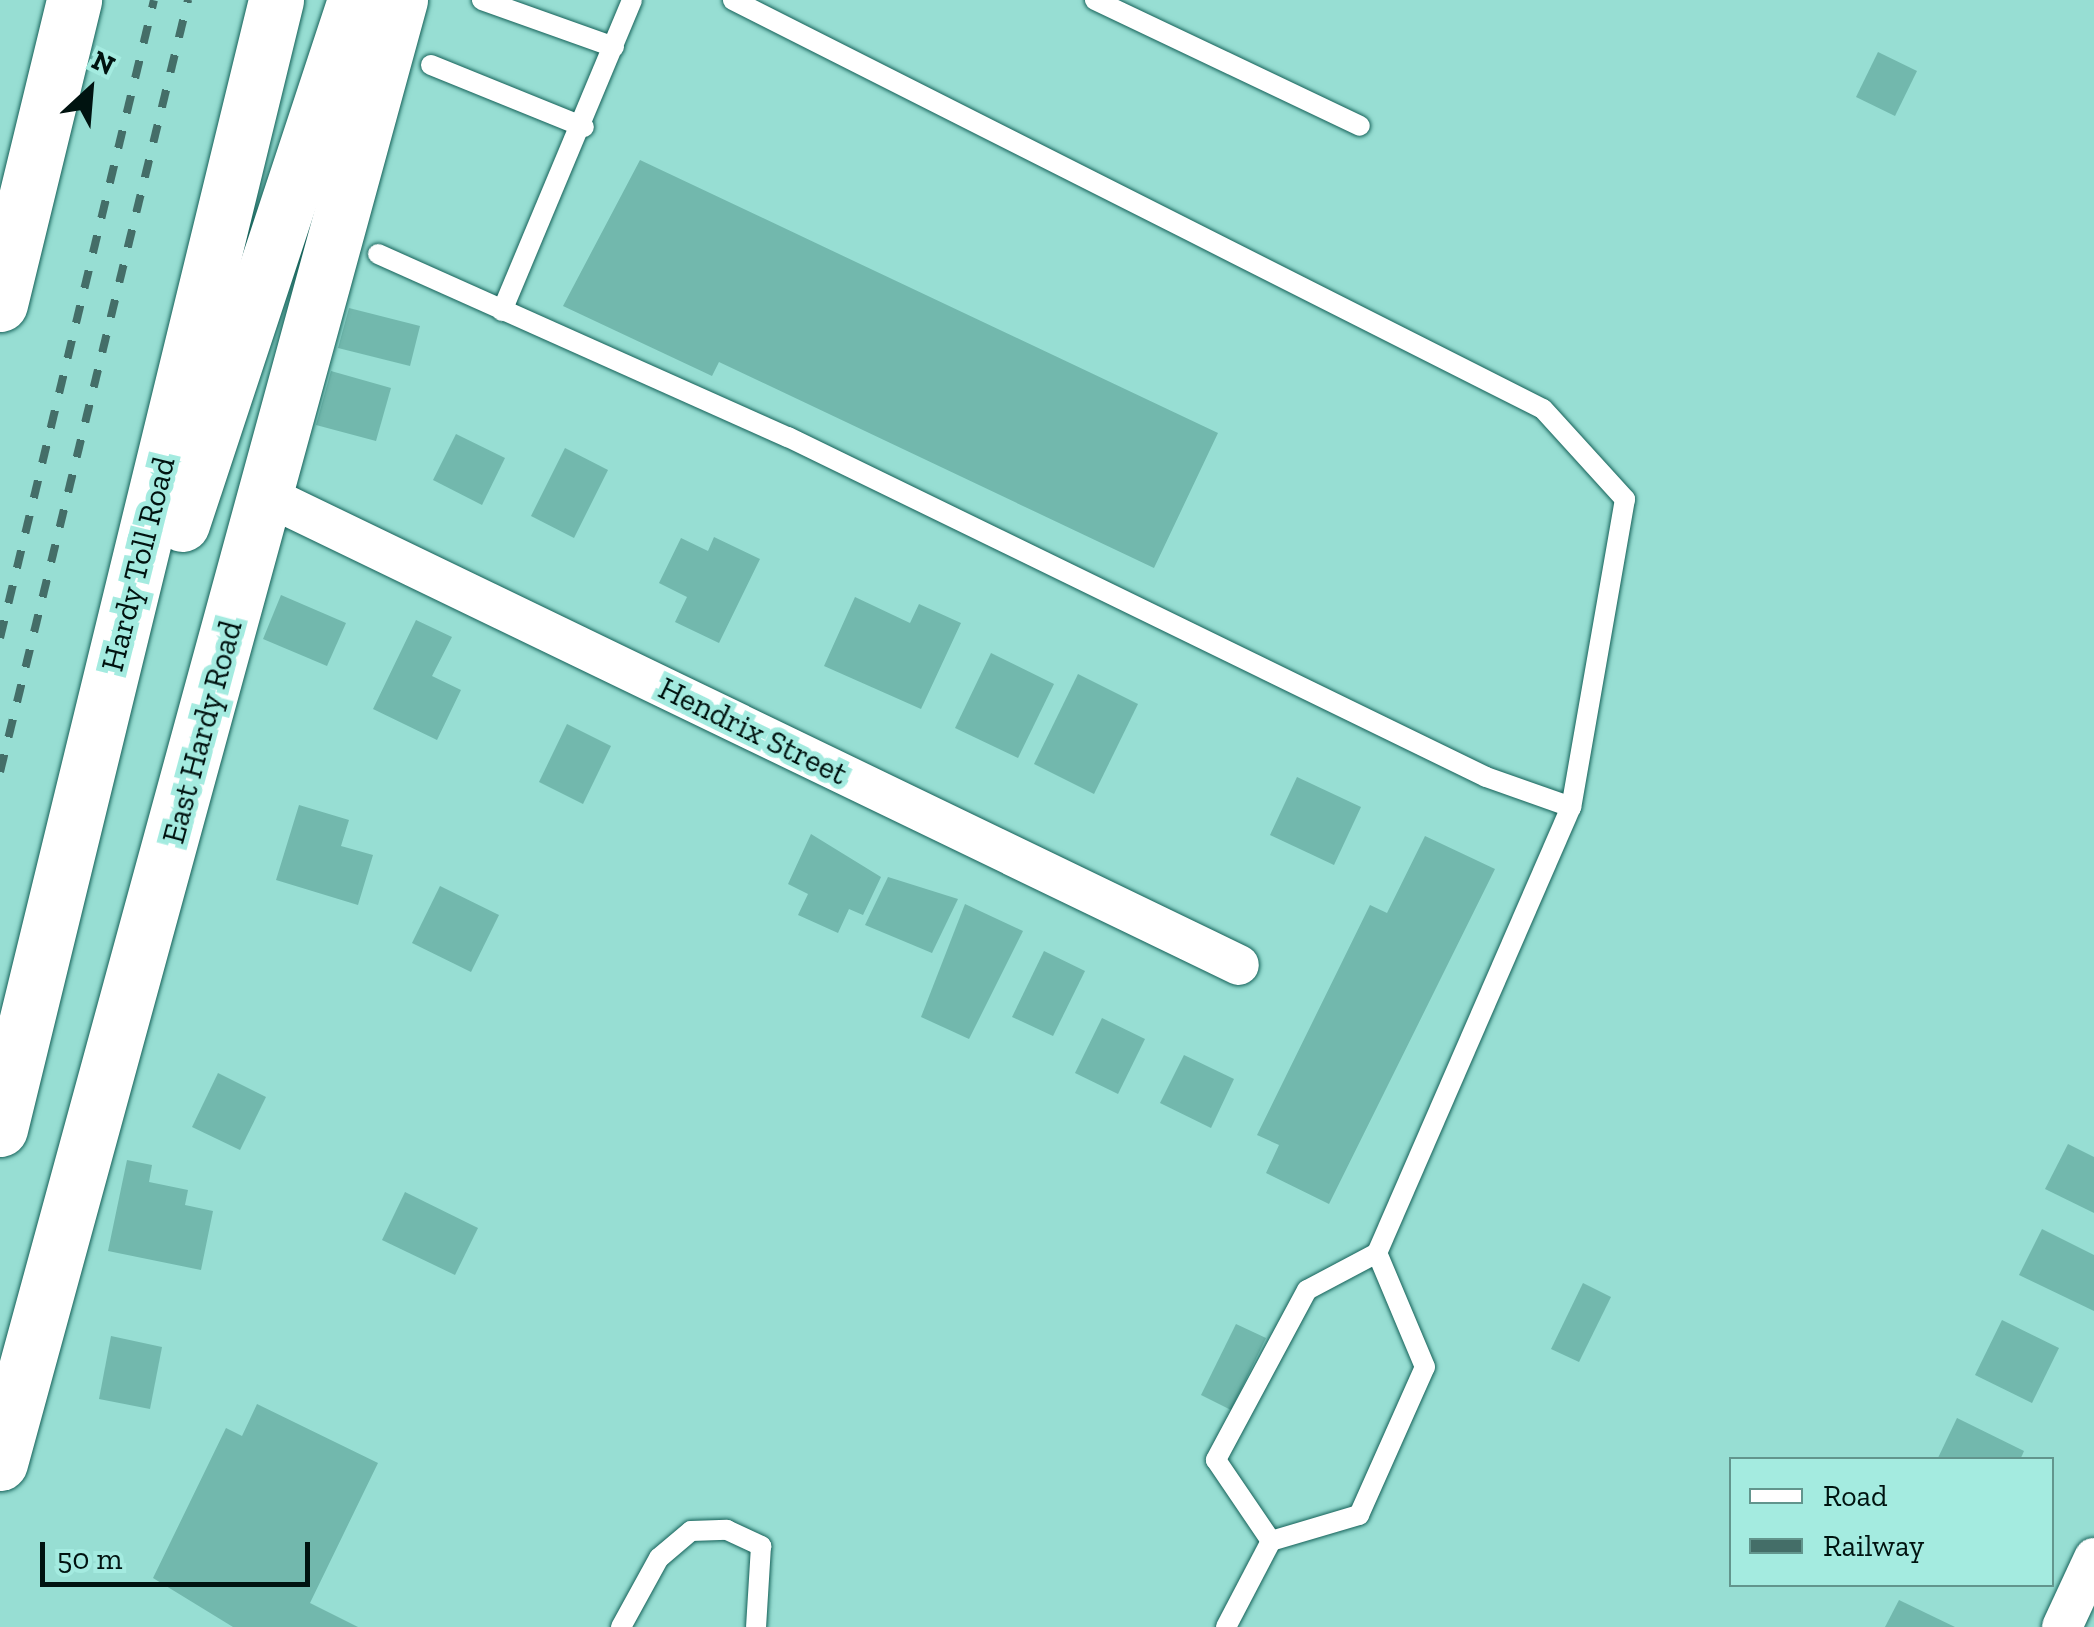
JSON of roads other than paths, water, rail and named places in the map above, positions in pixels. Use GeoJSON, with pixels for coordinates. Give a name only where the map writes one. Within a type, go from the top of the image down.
{"type":"FeatureCollection","features":[{"type":"Feature","properties":{"kind":"main road"},"geometry":{"type":"LineString","coordinates":[[0,304],[74,0]]}},
{"type":"Feature","properties":{"kind":"main road","name":"Hardy Toll Road"},"geometry":{"type":"LineString","coordinates":[[0,1129],[276,0]]}},
{"type":"Feature","properties":{"kind":"main road"},"geometry":{"type":"LineString","coordinates":[[44,950],[355,0]]}},
{"type":"Feature","properties":{"kind":"main road","name":"East Hardy Road"},"geometry":{"type":"LineString","coordinates":[[0,1463],[400,0]]}},
{"type":"Feature","properties":{"kind":"street","name":"Hendrix Street"},"geometry":{"type":"LineString","coordinates":[[267,496],[1239,966]]}},
{"type":"Feature","properties":{"kind":"street"},"geometry":{"type":"LineString","coordinates":[[2062,1627],[2094,1558]]}},
{"type":"Feature","properties":{"kind":"lane"},"geometry":{"type":"LineString","coordinates":[[482,0],[614,47]]}},
{"type":"Feature","properties":{"kind":"lane"},"geometry":{"type":"LineString","coordinates":[[502,312],[584,127],[632,0]]}},
{"type":"Feature","properties":{"kind":"lane"},"geometry":{"type":"LineString","coordinates":[[732,0],[1543,409],[1624,499],[1571,807],[1377,1252],[1308,1290],[1216,1460],[1271,1541]]}},
{"type":"Feature","properties":{"kind":"lane"},"geometry":{"type":"LineString","coordinates":[[1095,0],[1360,126]]}},
{"type":"Feature","properties":{"kind":"lane"},"geometry":{"type":"LineString","coordinates":[[432,65],[584,127]]}},
{"type":"Feature","properties":{"kind":"lane"},"geometry":{"type":"LineString","coordinates":[[378,254],[806,445],[1486,777],[1571,807]]}},
{"type":"Feature","properties":{"kind":"lane"},"geometry":{"type":"LineString","coordinates":[[1226,1627],[1271,1541],[1359,1515],[1425,1367],[1377,1252]]}},
{"type":"Feature","properties":{"kind":"lane"},"geometry":{"type":"LineString","coordinates":[[621,1627],[659,1558],[690,1531],[726,1530],[761,1546],[756,1627]]}},
{"type":"Feature","properties":{"kind":"railway"},"geometry":{"type":"LineString","coordinates":[[0,638],[154,0]]}},
{"type":"Feature","properties":{"kind":"railway"},"geometry":{"type":"LineString","coordinates":[[0,772],[188,0]]}}]}
